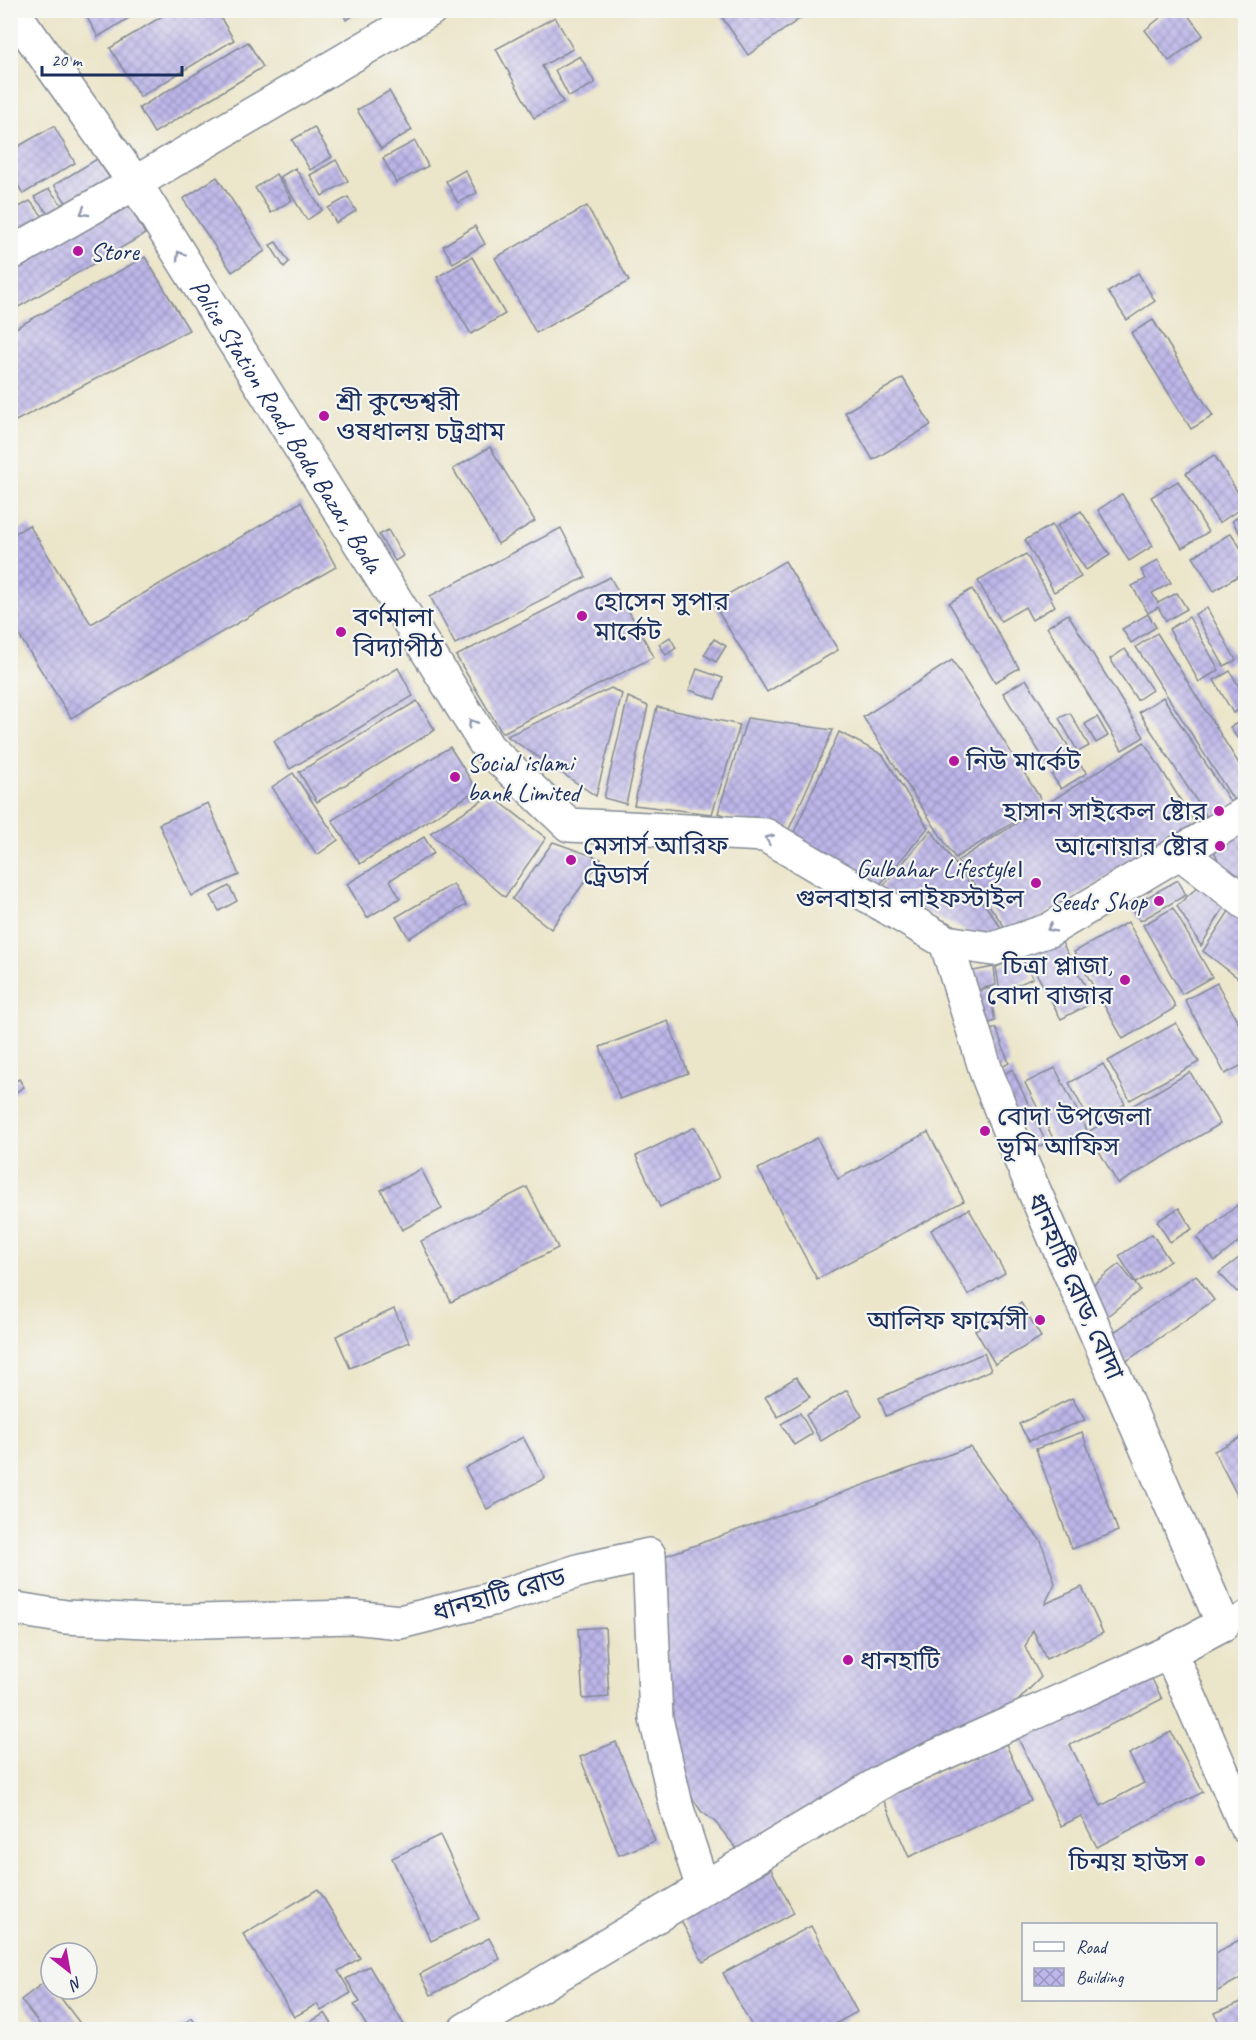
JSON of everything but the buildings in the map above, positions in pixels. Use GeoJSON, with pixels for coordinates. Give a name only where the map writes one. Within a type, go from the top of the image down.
{"type":"FeatureCollection","features":[{"type":"Feature","properties":{"kind":"street","name":"Police Station Road, Boda Bazar, Boda"},"geometry":{"type":"LineString","coordinates":[[12,10],[135,183],[488,748],[569,825],[765,835],[946,942]]}},
{"type":"Feature","properties":{"kind":"street"},"geometry":{"type":"LineString","coordinates":[[10,254],[430,10]]}},
{"type":"Feature","properties":{"kind":"street"},"geometry":{"type":"LineString","coordinates":[[946,942],[993,949],[1049,930],[1245,813]]}},
{"type":"Feature","properties":{"kind":"street"},"geometry":{"type":"LineString","coordinates":[[1179,852],[1245,903]]}},
{"type":"Feature","properties":{"kind":"street","name":"ধানহাটি রোড, বোদা"},"geometry":{"type":"LineString","coordinates":[[946,942],[987,1074],[1019,1156],[1234,1618]]}},
{"type":"Feature","properties":{"kind":"street","name":"ধানহাটি রোড"},"geometry":{"type":"LineString","coordinates":[[10,1608],[66,1617],[165,1622],[352,1617],[400,1622],[492,1599],[581,1570],[649,1555],[656,1719],[677,1809],[703,1888]]}},
{"type":"Feature","properties":{"kind":"street"},"geometry":{"type":"LineString","coordinates":[[465,2030],[890,1777],[1170,1652],[1234,1618]]}},
{"type":"Feature","properties":{"kind":"street"},"geometry":{"type":"LineString","coordinates":[[1170,1652],[1245,1827]]}},
{"type":"Feature","properties":{"kind":"place","name":"Store"},"geometry":{"type":"Point","coordinates":[78,251]}},
{"type":"Feature","properties":{"kind":"place","name":"শ্রী কুন্ডেশ্বরী ওষধালয় চট্রগ্রাম"},"geometry":{"type":"Point","coordinates":[324,416]}},
{"type":"Feature","properties":{"kind":"place","name":"হোসেন সুপার মার্কেট"},"geometry":{"type":"Point","coordinates":[582,616]}},
{"type":"Feature","properties":{"kind":"place","name":"বর্ণমালা বিদ্যাপীঠ"},"geometry":{"type":"Point","coordinates":[341,632]}},
{"type":"Feature","properties":{"kind":"place","name":"নিউ মার্কেট"},"geometry":{"type":"Point","coordinates":[954,761]}},
{"type":"Feature","properties":{"kind":"place","name":"Social islami bank Limited"},"geometry":{"type":"Point","coordinates":[455,777]}},
{"type":"Feature","properties":{"kind":"place","name":"হাসান সাইকেল ষ্টোর"},"geometry":{"type":"Point","coordinates":[1219,811]}},
{"type":"Feature","properties":{"kind":"place","name":"আনোয়ার ষ্টোর"},"geometry":{"type":"Point","coordinates":[1220,846]}},
{"type":"Feature","properties":{"kind":"place","name":"মেসার্স আরিফ ট্রেডার্স"},"geometry":{"type":"Point","coordinates":[571,860]}},
{"type":"Feature","properties":{"kind":"place","name":"Gulbahar Lifestyle। গুলবাহার লাইফস্টাইল"},"geometry":{"type":"Point","coordinates":[1036,883]}},
{"type":"Feature","properties":{"kind":"place","name":"Seeds Shop"},"geometry":{"type":"Point","coordinates":[1159,901]}},
{"type":"Feature","properties":{"kind":"place","name":"চিত্রা প্লাজা, বোদা বাজার"},"geometry":{"type":"Point","coordinates":[1125,980]}},
{"type":"Feature","properties":{"kind":"place","name":"বোদা উপজেলা ভূমি আফিস"},"geometry":{"type":"Point","coordinates":[985,1131]}},
{"type":"Feature","properties":{"kind":"place","name":"আলিফ ফার্মেসী"},"geometry":{"type":"Point","coordinates":[1040,1320]}},
{"type":"Feature","properties":{"kind":"place","name":"ধানহাটি"},"geometry":{"type":"Point","coordinates":[848,1660]}},
{"type":"Feature","properties":{"kind":"place","name":"চিন্ময় হাউস"},"geometry":{"type":"Point","coordinates":[1200,1861]}}]}
